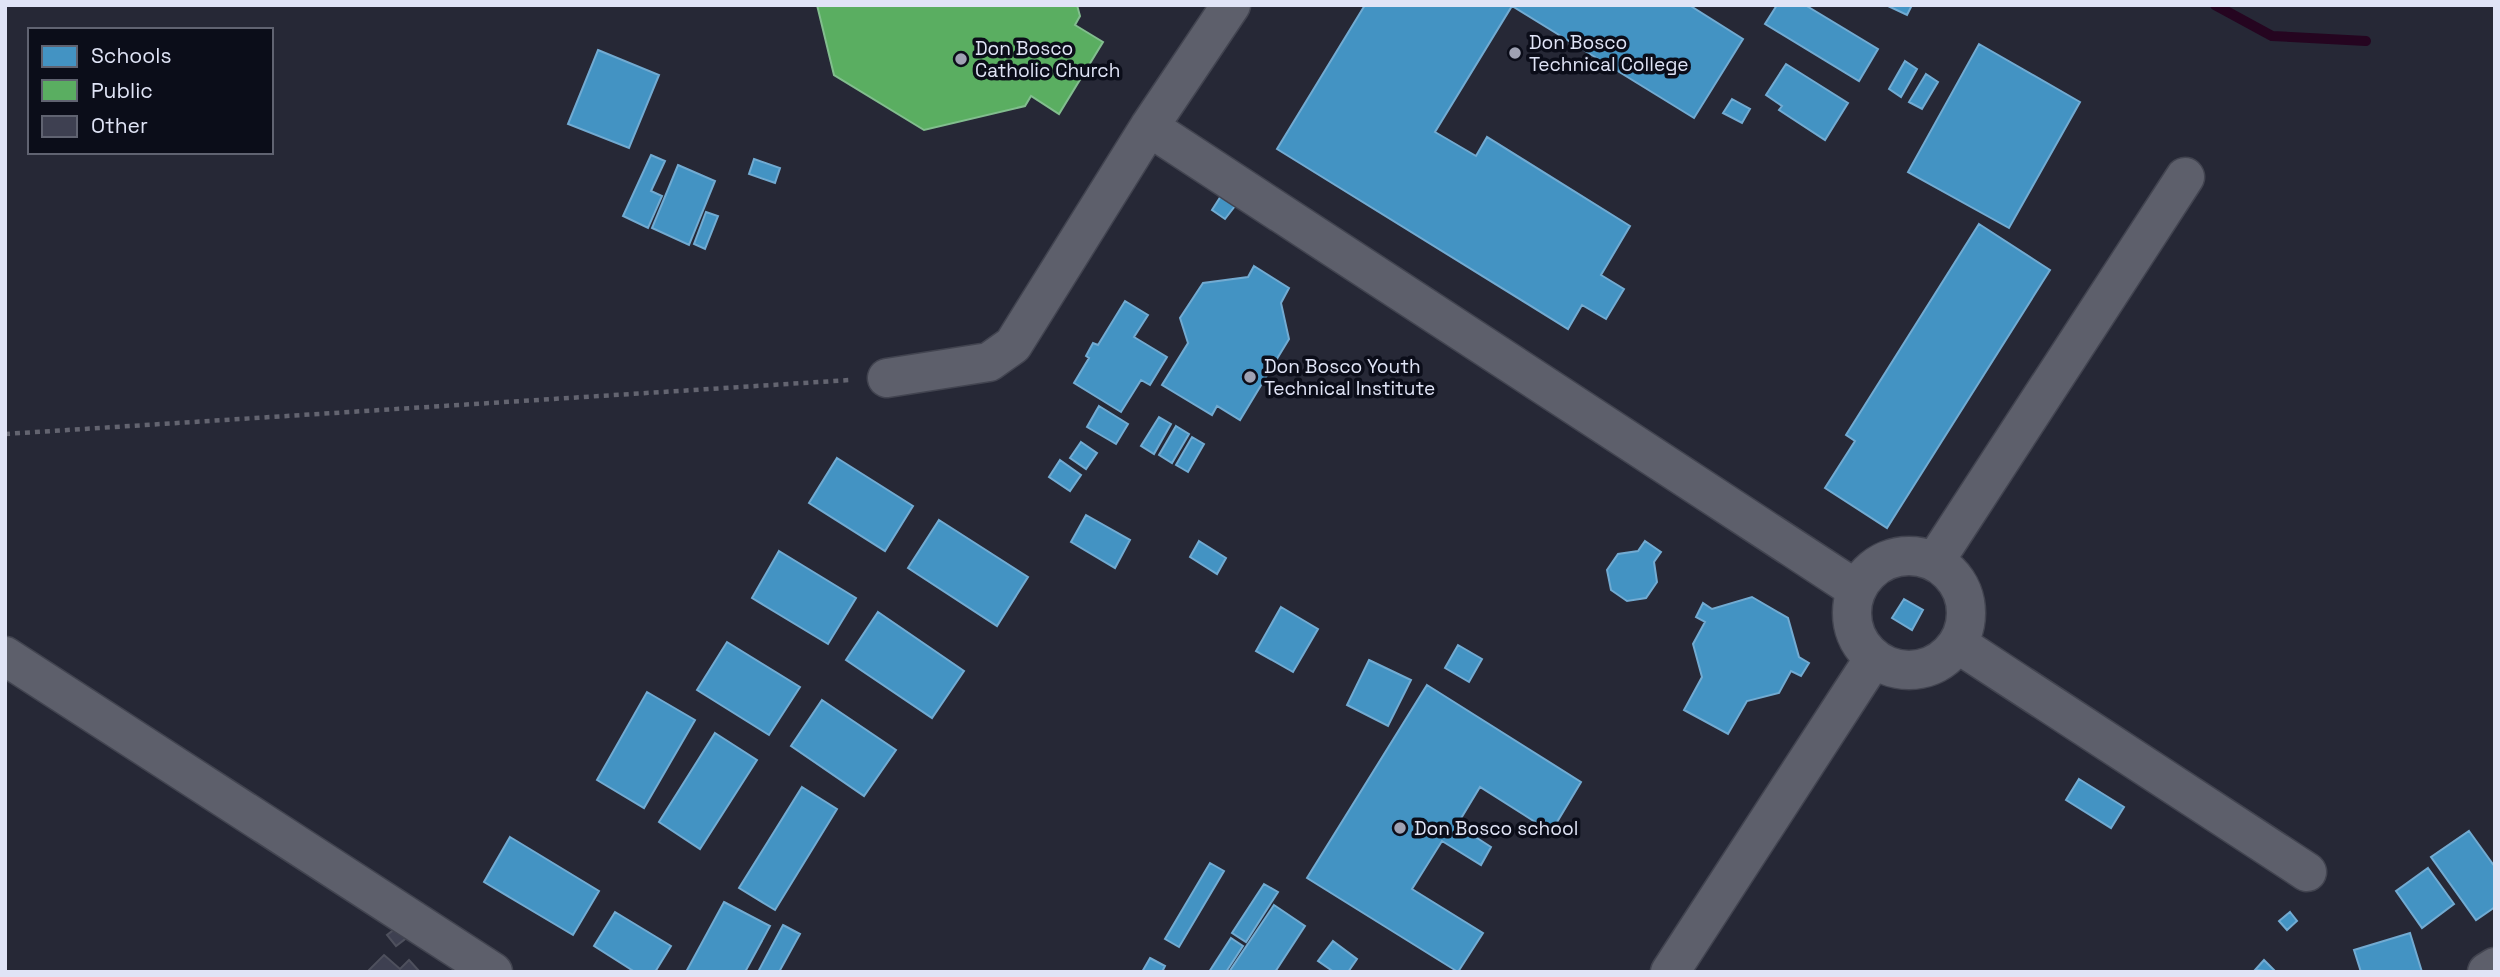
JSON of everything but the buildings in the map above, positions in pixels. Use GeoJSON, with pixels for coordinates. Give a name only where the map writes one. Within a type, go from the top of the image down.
{"type":"FeatureCollection","features":[{"type":"Feature","properties":{"kind":"street"},"geometry":{"type":"LineString","coordinates":[[887,377],[989,362],[1013,345],[1149,127],[1231,5]]}},
{"type":"Feature","properties":{"kind":"street"},"geometry":{"type":"LineString","coordinates":[[1149,127],[1857,590]]}},
{"type":"Feature","properties":{"kind":"street"},"geometry":{"type":"LineString","coordinates":[[1935,561],[2185,177]]}},
{"type":"Feature","properties":{"kind":"street"},"geometry":{"type":"LineString","coordinates":[[1912,555],[1935,561],[1954,576],[1965,597],[1966,622],[1958,644],[1942,661],[1919,670],[1896,669],[1874,658],[1861,644],[1854,627],[1852,608],[1857,590],[1869,571],[1889,559],[1912,555]]}},
{"type":"Feature","properties":{"kind":"street"},"geometry":{"type":"LineString","coordinates":[[1958,644],[2307,872]]}},
{"type":"Feature","properties":{"kind":"street"},"geometry":{"type":"LineString","coordinates":[[5,656],[493,972]]}},
{"type":"Feature","properties":{"kind":"street"},"geometry":{"type":"LineString","coordinates":[[1670,972],[1874,658]]}},
{"type":"Feature","properties":{"kind":"street"},"geometry":{"type":"LineString","coordinates":[[2487,972],[2495,967]]}},
{"type":"Feature","properties":{"kind":"path"},"geometry":{"type":"LineString","coordinates":[[5,435],[887,377]]}},
{"type":"Feature","properties":{"kind":"waterway"},"geometry":{"type":"LineString","coordinates":[[2215,5],[2272,36],[2366,41]]}},
{"type":"Feature","properties":{"kind":"place","name":"Don Bosco Technical College"},"geometry":{"type":"Point","coordinates":[1515,53]}},
{"type":"Feature","properties":{"kind":"place","name":"Don Bosco Catholic Church"},"geometry":{"type":"Point","coordinates":[961,59]}},
{"type":"Feature","properties":{"kind":"place","name":"Don Bosco Youth Technical Institute"},"geometry":{"type":"Point","coordinates":[1250,377]}},
{"type":"Feature","properties":{"kind":"place","name":"Don Bosco school"},"geometry":{"type":"Point","coordinates":[1400,828]}}]}
